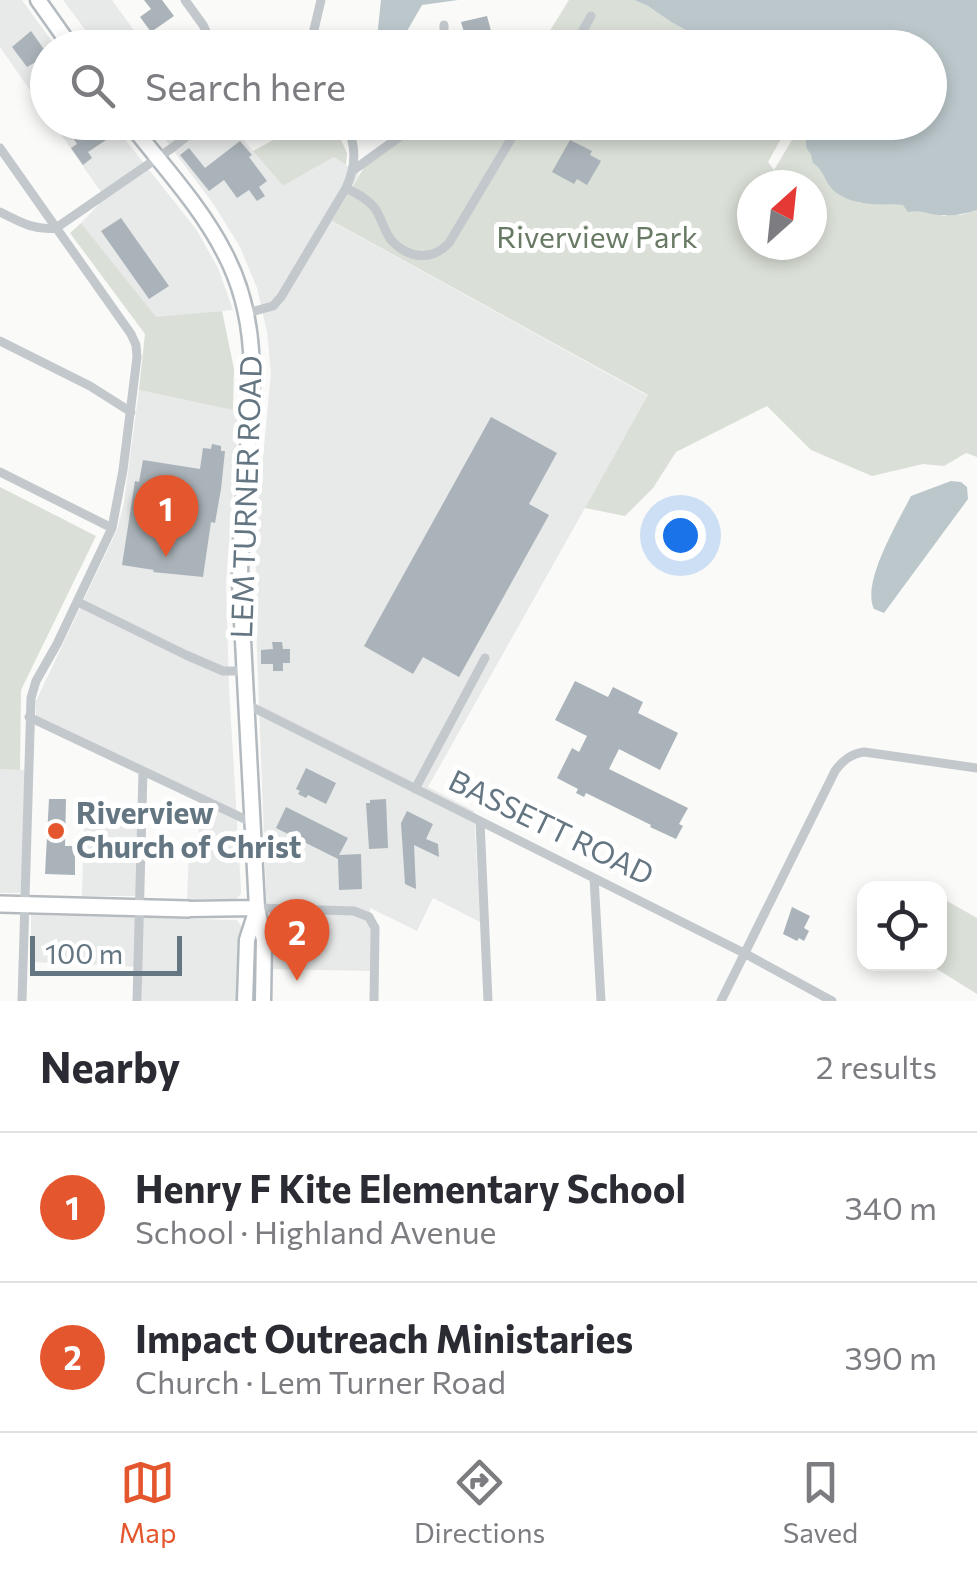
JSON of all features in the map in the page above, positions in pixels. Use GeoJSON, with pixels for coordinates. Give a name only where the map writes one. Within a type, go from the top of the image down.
{"type":"FeatureCollection","features":[{"type":"Feature","properties":{"kind":"main road"},"geometry":{"type":"LineString","coordinates":[[38,0],[59,30]]}},
{"type":"Feature","properties":{"kind":"main road","name":"LEM TURNER ROAD"},"geometry":{"type":"LineString","coordinates":[[142,140],[224,250],[247,313],[253,374],[240,534],[240,583],[257,908],[264,940],[263,1001]]}},
{"type":"Feature","properties":{"kind":"main road"},"geometry":{"type":"LineString","coordinates":[[0,904],[257,908]]}},
{"type":"Feature","properties":{"kind":"main road","name":"LEM TURNER ROAD"},"geometry":{"type":"LineString","coordinates":[[246,1001],[247,940],[257,908]]}},
{"type":"Feature","properties":{"kind":"street"},"geometry":{"type":"LineString","coordinates":[[184,0],[205,30]]}},
{"type":"Feature","properties":{"kind":"street"},"geometry":{"type":"LineString","coordinates":[[314,30],[321,0]]}},
{"type":"Feature","properties":{"kind":"street"},"geometry":{"type":"LineString","coordinates":[[584,30],[592,16]]}},
{"type":"Feature","properties":{"kind":"street"},"geometry":{"type":"LineString","coordinates":[[444,25],[444,30]]}},
{"type":"Feature","properties":{"kind":"street"},"geometry":{"type":"LineString","coordinates":[[0,212],[32,228],[56,228],[180,140]]}},
{"type":"Feature","properties":{"kind":"street"},"geometry":{"type":"LineString","coordinates":[[352,140],[355,169]]}},
{"type":"Feature","properties":{"kind":"street"},"geometry":{"type":"LineString","coordinates":[[247,313],[274,306],[355,169],[395,140]]}},
{"type":"Feature","properties":{"kind":"street"},"geometry":{"type":"LineString","coordinates":[[346,188],[377,210],[394,244],[410,254],[440,253],[509,140]]}},
{"type":"Feature","properties":{"kind":"street"},"geometry":{"type":"LineString","coordinates":[[0,148],[136,345],[112,528],[31,698],[22,1001]]}},
{"type":"Feature","properties":{"kind":"street"},"geometry":{"type":"LineString","coordinates":[[0,341],[90,386],[130,412]]}},
{"type":"Feature","properties":{"kind":"street"},"geometry":{"type":"LineString","coordinates":[[0,472],[112,528]]}},
{"type":"Feature","properties":{"kind":"street"},"geometry":{"type":"LineString","coordinates":[[78,602],[186,655],[223,670],[243,671]]}},
{"type":"Feature","properties":{"kind":"street"},"geometry":{"type":"LineString","coordinates":[[415,789],[485,658]]}},
{"type":"Feature","properties":{"kind":"street","name":"BASSETT ROAD"},"geometry":{"type":"LineString","coordinates":[[245,704],[744,952],[832,1001]]}},
{"type":"Feature","properties":{"kind":"street"},"geometry":{"type":"LineString","coordinates":[[30,717],[253,824]]}},
{"type":"Feature","properties":{"kind":"street"},"geometry":{"type":"LineString","coordinates":[[720,1001],[834,771],[847,757],[864,752],[977,768]]}},
{"type":"Feature","properties":{"kind":"street"},"geometry":{"type":"LineString","coordinates":[[138,1001],[144,771]]}},
{"type":"Feature","properties":{"kind":"street"},"geometry":{"type":"LineString","coordinates":[[480,820],[488,1001]]}},
{"type":"Feature","properties":{"kind":"street"},"geometry":{"type":"LineString","coordinates":[[594,878],[601,1001]]}},
{"type":"Feature","properties":{"kind":"street"},"geometry":{"type":"LineString","coordinates":[[257,908],[354,912],[369,917],[375,928],[374,1001]]}},
{"type":"Feature","properties":{"kind":"shaded area"},"geometry":{"type":"Polygon","coordinates":[[[0,0],[22,0],[44,30],[30,30],[30,90],[0,47],[0,0]]]}},
{"type":"Feature","properties":{"kind":"shaded area"},"geometry":{"type":"Polygon","coordinates":[[[63,0],[112,0],[134,30],[85,30],[63,0]]]}},
{"type":"Feature","properties":{"kind":"shaded area"},"geometry":{"type":"Polygon","coordinates":[[[381,0],[458,0],[422,5],[408,30],[378,30],[381,0]]]}},
{"type":"Feature","properties":{"kind":"shaded area"},"geometry":{"type":"Polygon","coordinates":[[[634,0],[977,0],[977,210],[938,215],[908,212],[903,205],[848,199],[832,189],[827,170],[820,170],[813,163],[806,147],[806,140],[947,140],[947,30],[686,30],[634,0]]]}},
{"type":"Feature","properties":{"kind":"shaded area"},"geometry":{"type":"Polygon","coordinates":[[[65,140],[125,140],[196,229],[218,268],[233,310],[156,318],[81,223],[105,198],[65,140]]]}},
{"type":"Feature","properties":{"kind":"shaded area"},"geometry":{"type":"Polygon","coordinates":[[[166,140],[244,140],[283,186],[334,157],[359,174],[333,222],[648,396],[428,787],[474,811],[480,922],[433,898],[417,931],[370,908],[371,971],[269,969],[255,600],[257,520],[271,373],[257,288],[240,247],[166,140]]]}},
{"type":"Feature","properties":{"kind":"shaded area"},"geometry":{"type":"Polygon","coordinates":[[[139,390],[239,411],[226,583],[241,889],[236,899],[187,899],[189,850],[198,850],[200,794],[36,717],[36,701],[117,530],[139,390]]]}},
{"type":"Feature","properties":{"kind":"shaded area"},"geometry":{"type":"Polygon","coordinates":[[[951,481],[967,487],[968,499],[884,613],[874,609],[872,584],[911,496],[951,481]]]}},
{"type":"Feature","properties":{"kind":"shaded area"},"geometry":{"type":"Polygon","coordinates":[[[0,769],[33,770],[28,893],[0,893],[0,769]]]}},
{"type":"Feature","properties":{"kind":"shaded area"},"geometry":{"type":"Polygon","coordinates":[[[84,814],[138,816],[136,896],[82,896],[84,814]]]}},
{"type":"Feature","properties":{"kind":"shaded area"},"geometry":{"type":"Polygon","coordinates":[[[31,915],[237,920],[241,926],[240,1001],[142,1001],[142,967],[31,962],[31,915]]]}},
{"type":"Feature","properties":{"kind":"green space"},"geometry":{"type":"Polygon","coordinates":[[[569,0],[634,0],[686,30],[550,30],[569,0]]]}},
{"type":"Feature","properties":{"kind":"green space"},"geometry":{"type":"Polygon","coordinates":[[[273,140],[341,140],[347,153],[346,165],[334,157],[283,186],[253,151],[273,140]]]}},
{"type":"Feature","properties":{"kind":"green space","name":"Riverview Park"},"geometry":{"type":"Polygon","coordinates":[[[401,140],[780,140],[768,162],[774,170],[737,170],[737,260],[827,260],[827,179],[832,188],[859,203],[903,205],[945,216],[977,210],[977,457],[966,453],[944,466],[923,464],[872,476],[811,450],[767,406],[676,452],[653,488],[625,516],[585,508],[648,395],[332,221],[372,154],[401,140]]]}},
{"type":"Feature","properties":{"kind":"green space"},"geometry":{"type":"Polygon","coordinates":[[[792,140],[806,142],[822,170],[774,170],[792,140]]]}},
{"type":"Feature","properties":{"kind":"green space"},"geometry":{"type":"Polygon","coordinates":[[[81,223],[156,317],[222,311],[234,369],[233,410],[139,390],[145,334],[70,233],[81,223]]]}},
{"type":"Feature","properties":{"kind":"green space"},"geometry":{"type":"Polygon","coordinates":[[[0,487],[96,536],[21,690],[20,770],[0,769],[0,487]]]}},
{"type":"Feature","properties":{"kind":"green space"},"geometry":{"type":"Polygon","coordinates":[[[947,901],[977,918],[977,994],[940,971],[947,971],[947,901]]]}},
{"type":"Feature","properties":{"kind":"building"},"geometry":{"type":"Polygon","coordinates":[[[144,0],[162,0],[174,16],[150,30],[140,17],[151,9],[144,0]]]}},
{"type":"Feature","properties":{"kind":"building"},"geometry":{"type":"Polygon","coordinates":[[[487,16],[491,30],[463,30],[461,22],[487,16]]]}},
{"type":"Feature","properties":{"kind":"building"},"geometry":{"type":"Polygon","coordinates":[[[30,32],[30,65],[27,67],[12,47],[30,32]]]}},
{"type":"Feature","properties":{"kind":"building"},"geometry":{"type":"Polygon","coordinates":[[[74,140],[106,140],[88,152],[92,158],[83,165],[71,148],[77,144],[74,140]]]}},
{"type":"Feature","properties":{"kind":"building"},"geometry":{"type":"Polygon","coordinates":[[[570,140],[592,151],[590,155],[601,161],[587,185],[577,179],[574,184],[552,172],[570,140]]]}},
{"type":"Feature","properties":{"kind":"building"},"geometry":{"type":"Polygon","coordinates":[[[240,141],[267,181],[259,187],[265,196],[257,201],[249,190],[237,198],[224,180],[209,191],[180,155],[189,148],[205,168],[240,141]]]}},
{"type":"Feature","properties":{"kind":"building"},"geometry":{"type":"Polygon","coordinates":[[[121,218],[169,286],[149,299],[101,231],[121,218]]]}},
{"type":"Feature","properties":{"kind":"building"},"geometry":{"type":"Polygon","coordinates":[[[491,417],[557,453],[529,504],[549,515],[459,677],[423,657],[413,674],[364,646],[491,417]]]}},
{"type":"Feature","properties":{"kind":"building"},"geometry":{"type":"Polygon","coordinates":[[[212,444],[225,451],[203,577],[122,565],[135,481],[139,482],[143,460],[200,469],[203,448],[211,449],[212,444]],[[151,503],[149,519],[191,526],[194,510],[151,503]]]}},
{"type":"Feature","properties":{"kind":"building"},"geometry":{"type":"Polygon","coordinates":[[[272,642],[282,642],[283,649],[290,649],[290,663],[283,663],[283,671],[273,671],[273,664],[261,664],[261,650],[273,649],[272,642]]]}},
{"type":"Feature","properties":{"kind":"building"},"geometry":{"type":"Polygon","coordinates":[[[575,681],[608,697],[613,687],[643,702],[638,713],[678,733],[660,770],[619,749],[609,769],[688,808],[676,839],[586,793],[584,797],[576,793],[578,789],[557,778],[572,748],[579,752],[587,736],[555,720],[575,681]]]}},
{"type":"Feature","properties":{"kind":"building"},"geometry":{"type":"Polygon","coordinates":[[[306,768],[336,783],[326,804],[298,794],[296,789],[306,768]]]}},
{"type":"Feature","properties":{"kind":"building","name":"Riverview Church of Christ"},"geometry":{"type":"Polygon","coordinates":[[[49,799],[66,799],[65,846],[75,846],[75,875],[45,874],[49,799]]]}},
{"type":"Feature","properties":{"kind":"building"},"geometry":{"type":"Polygon","coordinates":[[[386,799],[388,848],[369,849],[366,803],[386,799]]]}},
{"type":"Feature","properties":{"kind":"building"},"geometry":{"type":"Polygon","coordinates":[[[286,807],[348,838],[339,855],[361,854],[362,889],[339,890],[338,859],[276,828],[286,807]]]}},
{"type":"Feature","properties":{"kind":"building"},"geometry":{"type":"Polygon","coordinates":[[[407,811],[433,824],[426,839],[438,844],[439,857],[414,845],[416,889],[405,884],[401,823],[407,811]]]}},
{"type":"Feature","properties":{"kind":"building"},"geometry":{"type":"Polygon","coordinates":[[[792,907],[810,916],[804,928],[809,931],[804,941],[783,934],[792,907]]]}},
{"type":"Feature","properties":{"kind":"place","name":"Henry F Kite Elementary School"},"geometry":{"type":"Point","coordinates":[166,557]}},
{"type":"Feature","properties":{"kind":"place","name":"Riverview Church of Christ"},"geometry":{"type":"Point","coordinates":[56,831]}},
{"type":"Feature","properties":{"kind":"place","name":"Impact Outreach Ministaries"},"geometry":{"type":"Point","coordinates":[297,981]}}]}
